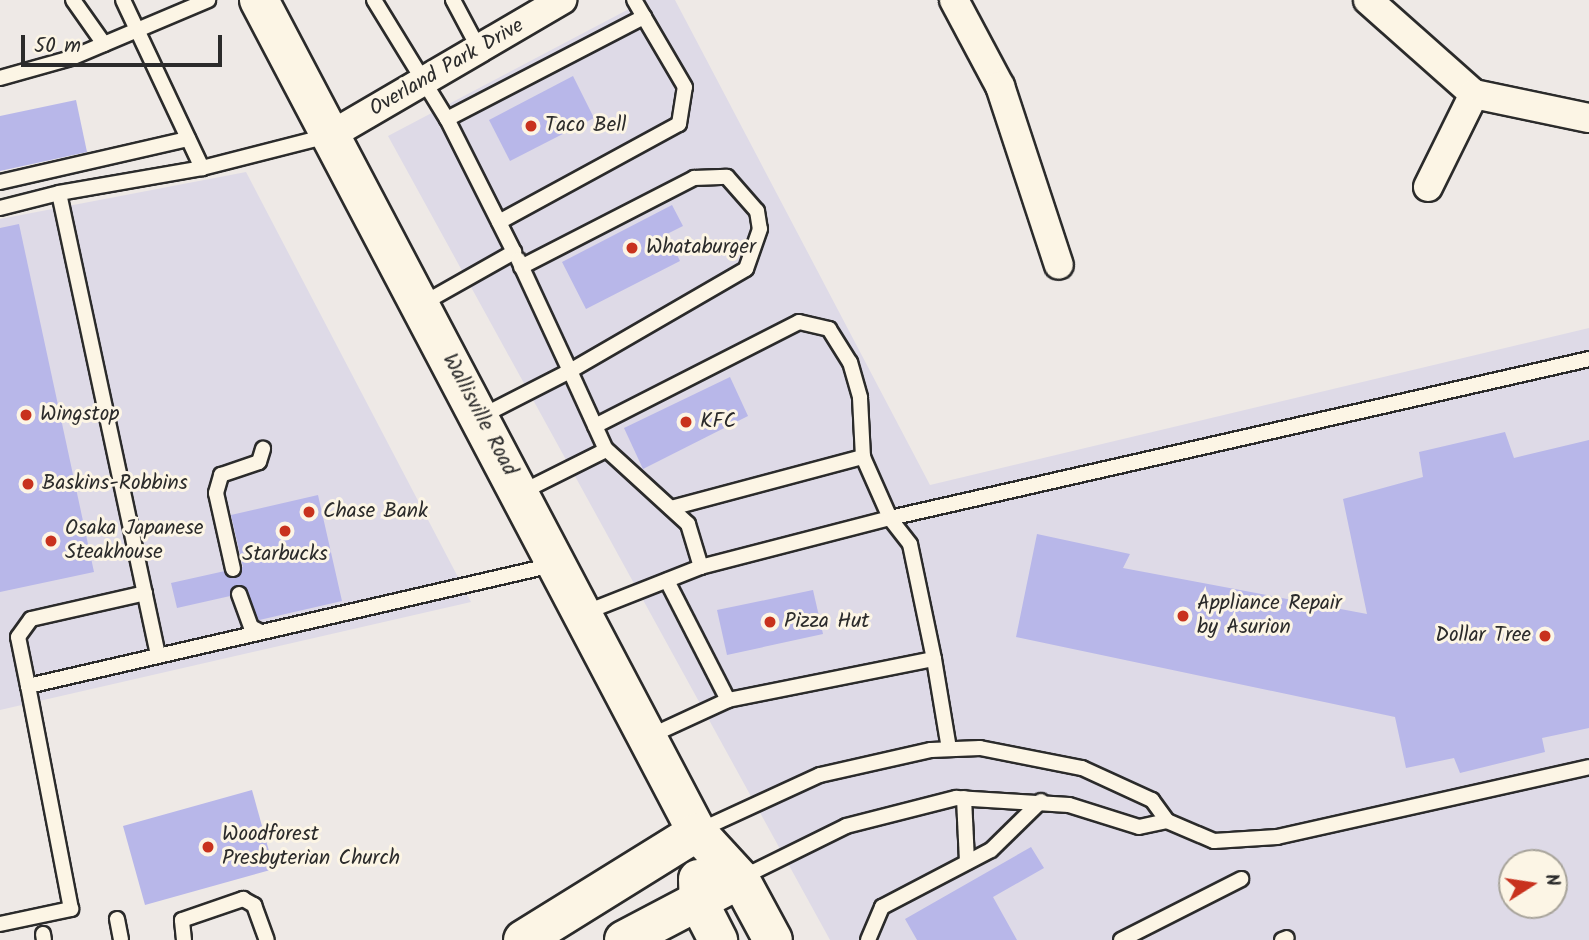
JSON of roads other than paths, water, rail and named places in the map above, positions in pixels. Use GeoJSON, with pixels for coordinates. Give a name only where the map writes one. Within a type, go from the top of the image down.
{"type":"FeatureCollection","features":[{"type":"Feature","properties":{"kind":"main road","name":"Wallisville Road"},"geometry":{"type":"LineString","coordinates":[[259,0],[697,832],[740,878],[774,940]]}},
{"type":"Feature","properties":{"kind":"main road","name":"Wallisville Road"},"geometry":{"type":"LineString","coordinates":[[697,832],[699,903],[718,940]]}},
{"type":"Feature","properties":{"kind":"main road"},"geometry":{"type":"LineString","coordinates":[[523,940],[697,832]]}},
{"type":"Feature","properties":{"kind":"main road"},"geometry":{"type":"LineString","coordinates":[[624,940],[699,903],[740,878]]}},
{"type":"Feature","properties":{"kind":"street","name":"Overland Park Drive"},"geometry":{"type":"LineString","coordinates":[[331,135],[562,0]]}},
{"type":"Feature","properties":{"kind":"street"},"geometry":{"type":"LineString","coordinates":[[954,0],[1000,86],[1059,265]]}},
{"type":"Feature","properties":{"kind":"street"},"geometry":{"type":"LineString","coordinates":[[1368,0],[1474,94],[1589,118]]}},
{"type":"Feature","properties":{"kind":"street"},"geometry":{"type":"LineString","coordinates":[[1428,187],[1474,94]]}},
{"type":"Feature","properties":{"kind":"lane"},"geometry":{"type":"LineString","coordinates":[[73,0],[104,44]]}},
{"type":"Feature","properties":{"kind":"lane"},"geometry":{"type":"LineString","coordinates":[[109,0],[125,2],[133,33],[202,168]]}},
{"type":"Feature","properties":{"kind":"lane"},"geometry":{"type":"LineString","coordinates":[[0,78],[104,44],[208,0]]}},
{"type":"Feature","properties":{"kind":"lane"},"geometry":{"type":"LineString","coordinates":[[374,0],[447,119],[514,252],[606,449],[688,524],[701,567]]}},
{"type":"Feature","properties":{"kind":"lane"},"geometry":{"type":"LineString","coordinates":[[453,0],[479,49]]}},
{"type":"Feature","properties":{"kind":"lane"},"geometry":{"type":"LineString","coordinates":[[499,222],[679,124],[685,88],[634,0]]}},
{"type":"Feature","properties":{"kind":"lane"},"geometry":{"type":"LineString","coordinates":[[447,119],[644,17]]}},
{"type":"Feature","properties":{"kind":"lane"},"geometry":{"type":"LineString","coordinates":[[0,208],[202,168],[331,135]]}},
{"type":"Feature","properties":{"kind":"lane"},"geometry":{"type":"LineString","coordinates":[[0,182],[188,139]]}},
{"type":"Feature","properties":{"kind":"lane"},"geometry":{"type":"LineString","coordinates":[[480,417],[570,372],[746,269],[760,229],[757,211],[727,177],[694,178],[521,267]]}},
{"type":"Feature","properties":{"kind":"lane"},"geometry":{"type":"LineString","coordinates":[[60,194],[158,655]]}},
{"type":"Feature","properties":{"kind":"lane"},"geometry":{"type":"LineString","coordinates":[[420,305],[514,252]]}},
{"type":"Feature","properties":{"kind":"lane"},"geometry":{"type":"LineString","coordinates":[[595,426],[799,321],[829,329],[850,362],[860,398],[863,457],[890,518],[910,544],[949,749]]}},
{"type":"Feature","properties":{"kind":"lane"},"geometry":{"type":"LineString","coordinates":[[584,613],[701,567],[890,518],[1589,359]]}},
{"type":"Feature","properties":{"kind":"lane"},"geometry":{"type":"LineString","coordinates":[[233,569],[216,493],[221,475],[259,462],[263,449]]}},
{"type":"Feature","properties":{"kind":"lane"},"geometry":{"type":"LineString","coordinates":[[520,493],[606,449]]}},
{"type":"Feature","properties":{"kind":"lane"},"geometry":{"type":"LineString","coordinates":[[671,508],[863,457]]}},
{"type":"Feature","properties":{"kind":"lane"},"geometry":{"type":"LineString","coordinates":[[28,686],[558,564]]}},
{"type":"Feature","properties":{"kind":"lane"},"geometry":{"type":"LineString","coordinates":[[667,581],[728,700]]}},
{"type":"Feature","properties":{"kind":"lane"},"geometry":{"type":"LineString","coordinates":[[0,924],[71,908],[18,637],[31,619],[145,593]]}},
{"type":"Feature","properties":{"kind":"lane"},"geometry":{"type":"LineString","coordinates":[[239,594],[251,627],[261,632]]}},
{"type":"Feature","properties":{"kind":"lane"},"geometry":{"type":"LineString","coordinates":[[648,737],[728,700],[934,659]]}},
{"type":"Feature","properties":{"kind":"lane"},"geometry":{"type":"LineString","coordinates":[[697,832],[821,775],[908,752],[949,749],[1010,752],[1082,768],[1152,800],[1167,821],[1214,841],[1276,837],[1589,767]]}},
{"type":"Feature","properties":{"kind":"lane"},"geometry":{"type":"LineString","coordinates":[[740,878],[846,825],[964,798],[1041,801],[1139,827],[1167,821]]}},
{"type":"Feature","properties":{"kind":"lane"},"geometry":{"type":"LineString","coordinates":[[964,798],[967,862]]}},
{"type":"Feature","properties":{"kind":"lane"},"geometry":{"type":"LineString","coordinates":[[868,940],[882,907],[991,850],[1041,801]]}},
{"type":"Feature","properties":{"kind":"lane"},"geometry":{"type":"LineString","coordinates":[[1121,940],[1241,879]]}},
{"type":"Feature","properties":{"kind":"lane"},"geometry":{"type":"LineString","coordinates":[[184,940],[182,920],[243,899],[254,905],[267,940]]}},
{"type":"Feature","properties":{"kind":"lane"},"geometry":{"type":"LineString","coordinates":[[117,919],[121,940]]}},
{"type":"Feature","properties":{"kind":"place","name":"Taco Bell"},"geometry":{"type":"Point","coordinates":[531,126]}},
{"type":"Feature","properties":{"kind":"place","name":"Whataburger"},"geometry":{"type":"Point","coordinates":[632,248]}},
{"type":"Feature","properties":{"kind":"place","name":"Wingstop"},"geometry":{"type":"Point","coordinates":[26,415]}},
{"type":"Feature","properties":{"kind":"place","name":"KFC"},"geometry":{"type":"Point","coordinates":[686,422]}},
{"type":"Feature","properties":{"kind":"place","name":"Baskins-Robbins"},"geometry":{"type":"Point","coordinates":[28,484]}},
{"type":"Feature","properties":{"kind":"place","name":"Chase Bank"},"geometry":{"type":"Point","coordinates":[309,512]}},
{"type":"Feature","properties":{"kind":"place","name":"Starbucks"},"geometry":{"type":"Point","coordinates":[285,531]}},
{"type":"Feature","properties":{"kind":"place","name":"Osaka Japanese Steakhouse"},"geometry":{"type":"Point","coordinates":[51,541]}},
{"type":"Feature","properties":{"kind":"place","name":"Appliance Repair by Asurion"},"geometry":{"type":"Point","coordinates":[1183,616]}},
{"type":"Feature","properties":{"kind":"place","name":"Pizza Hut"},"geometry":{"type":"Point","coordinates":[770,622]}},
{"type":"Feature","properties":{"kind":"place","name":"Dollar Tree"},"geometry":{"type":"Point","coordinates":[1545,636]}},
{"type":"Feature","properties":{"kind":"place","name":"Woodforest Presbyterian Church"},"geometry":{"type":"Point","coordinates":[208,847]}}]}
